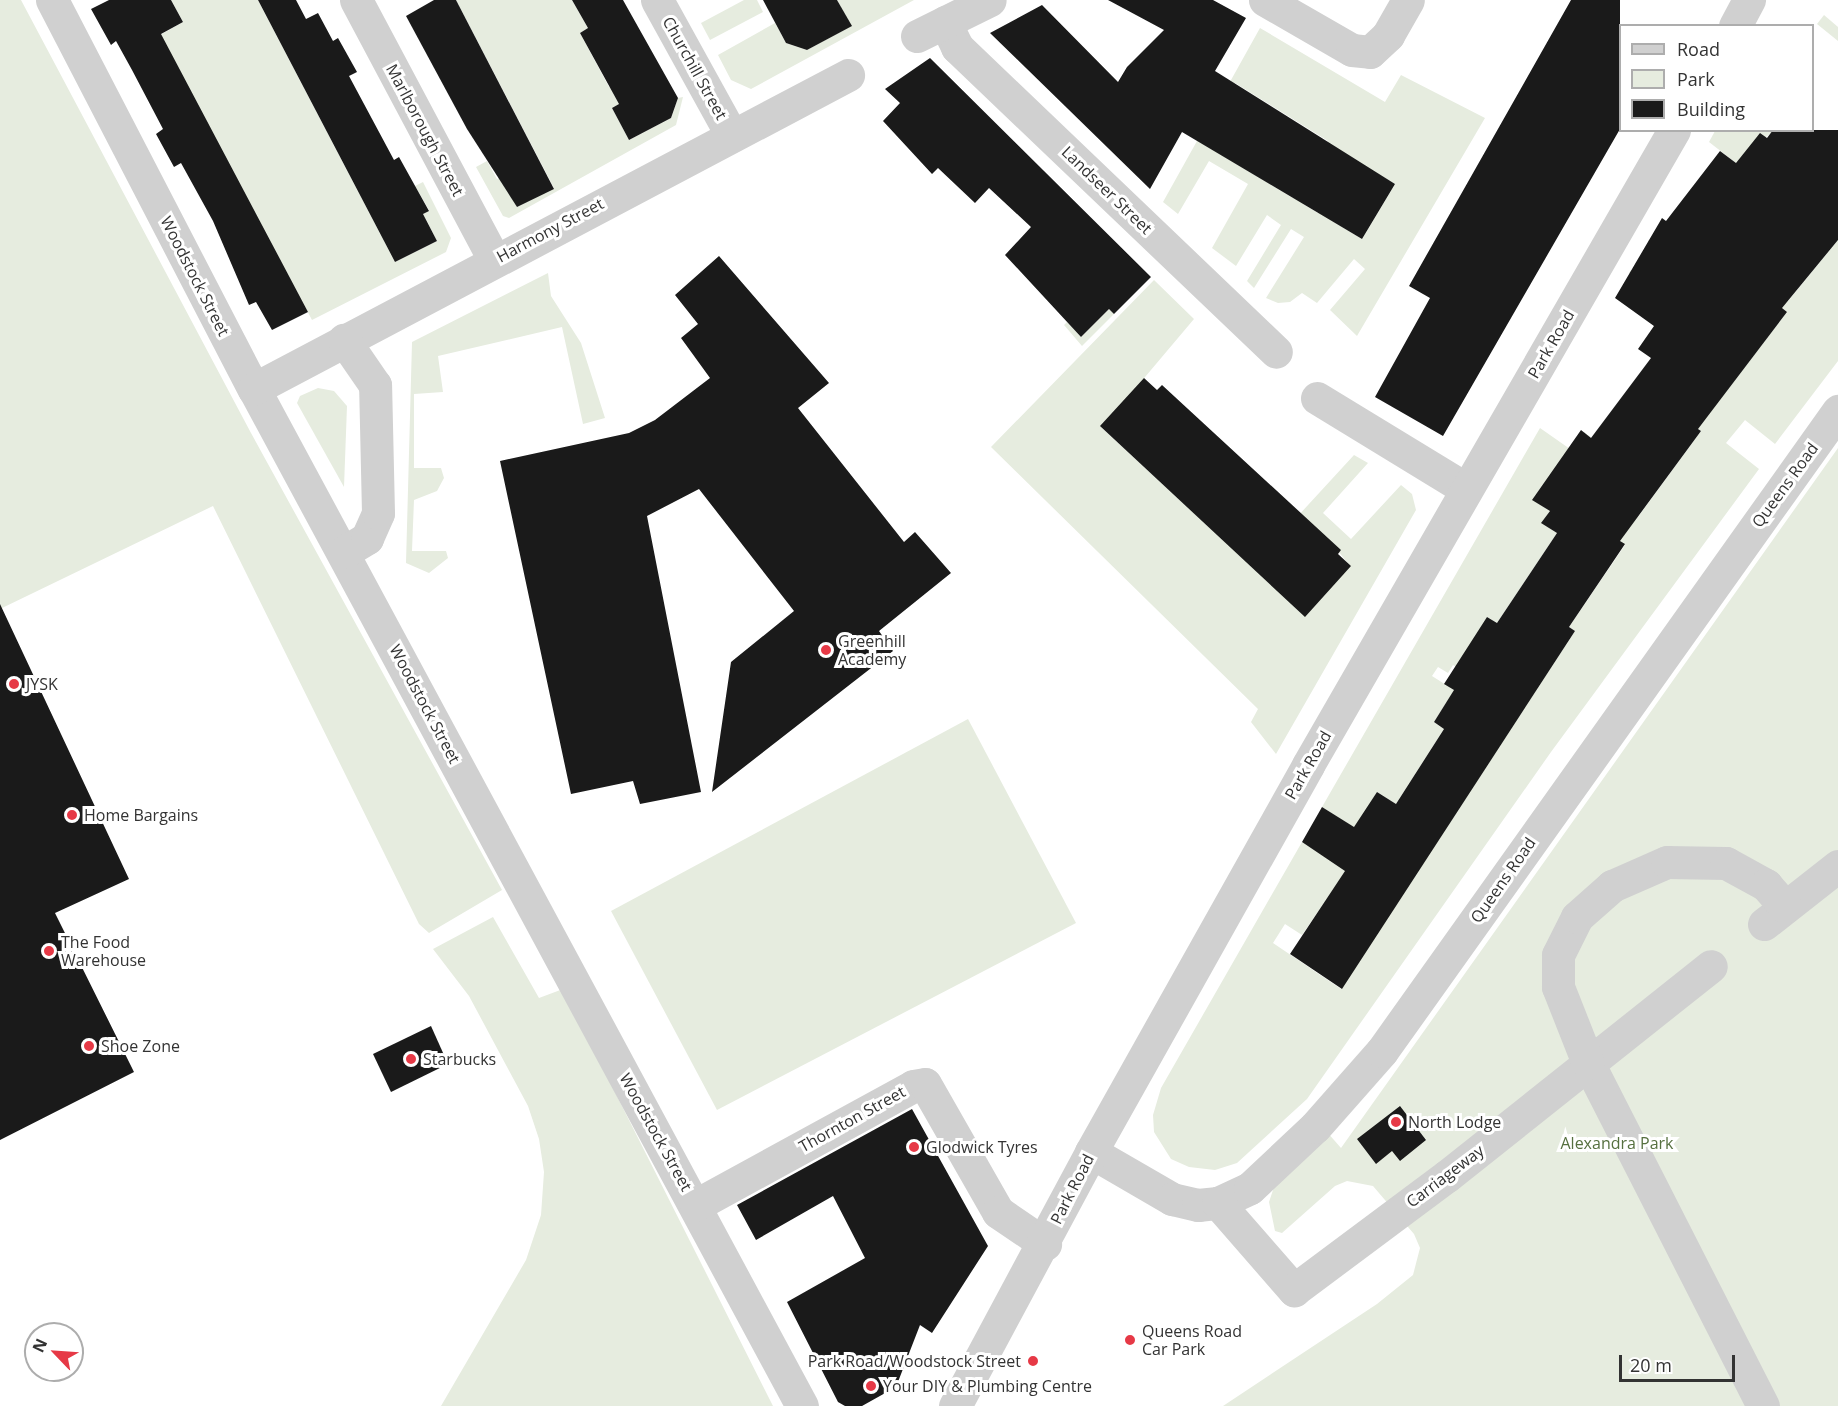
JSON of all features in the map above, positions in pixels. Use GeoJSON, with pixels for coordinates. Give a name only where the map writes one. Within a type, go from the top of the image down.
{"type":"FeatureCollection","features":[{"type":"Feature","properties":{"kind":"street","name":"Woodstock Street"},"geometry":{"type":"LineString","coordinates":[[52,0],[254,389],[696,1205],[801,1406]]}},
{"type":"Feature","properties":{"kind":"street","name":"Marlborough Street"},"geometry":{"type":"LineString","coordinates":[[356,0],[494,260]]}},
{"type":"Feature","properties":{"kind":"street","name":"Churchill Street"},"geometry":{"type":"LineString","coordinates":[[657,0],[732,136]]}},
{"type":"Feature","properties":{"kind":"street","name":"Landseer Street"},"geometry":{"type":"LineString","coordinates":[[990,0],[931,29],[957,47],[1276,352]]}},
{"type":"Feature","properties":{"kind":"street"},"geometry":{"type":"LineString","coordinates":[[1265,0],[1352,50],[1370,52],[1388,35],[1408,0]]}},
{"type":"Feature","properties":{"kind":"street"},"geometry":{"type":"LineString","coordinates":[[1736,24],[1749,0]]}},
{"type":"Feature","properties":{"kind":"street","name":"Harmony Street"},"geometry":{"type":"LineString","coordinates":[[254,389],[494,260],[848,75]]}},
{"type":"Feature","properties":{"kind":"street","name":"Park Road"},"geometry":{"type":"LineString","coordinates":[[955,1406],[1045,1244],[1091,1152],[1466,489],[1673,132]]}},
{"type":"Feature","properties":{"kind":"street"},"geometry":{"type":"LineString","coordinates":[[344,340],[375,385],[378,513],[367,538],[344,552]]}},
{"type":"Feature","properties":{"kind":"street"},"geometry":{"type":"LineString","coordinates":[[1317,398],[1466,489]]}},
{"type":"Feature","properties":{"kind":"street","name":"Queens Road"},"geometry":{"type":"LineString","coordinates":[[1091,1152],[1172,1199],[1198,1205],[1218,1203],[1258,1181],[1315,1127],[1382,1051],[1838,411]]}},
{"type":"Feature","properties":{"kind":"street"},"geometry":{"type":"LineString","coordinates":[[1763,1406],[1588,1063],[1558,987],[1558,955],[1577,917],[1612,886],[1667,862],[1726,863],[1766,885],[1774,915],[1838,866]]}},
{"type":"Feature","properties":{"kind":"street","name":"Carriageway"},"geometry":{"type":"LineString","coordinates":[[1218,1203],[1294,1290],[1447,1176],[1711,966]]}},
{"type":"Feature","properties":{"kind":"street","name":"Thornton Street"},"geometry":{"type":"LineString","coordinates":[[696,1205],[913,1086],[925,1084],[998,1212],[1045,1244]]}},
{"type":"Feature","properties":{"kind":"green space"},"geometry":{"type":"Polygon","coordinates":[[[0,0],[21,0],[251,433],[502,890],[429,933],[419,924],[213,506],[0,609],[0,0]]]}},
{"type":"Feature","properties":{"kind":"green space"},"geometry":{"type":"Polygon","coordinates":[[[171,0],[258,0],[395,262],[437,241],[423,214],[429,210],[415,186],[423,182],[451,238],[446,252],[312,320],[160,35],[183,22],[171,0]]]}},
{"type":"Feature","properties":{"kind":"green space"},"geometry":{"type":"Polygon","coordinates":[[[456,0],[572,0],[588,28],[580,33],[609,87],[620,82],[628,99],[612,108],[629,140],[671,118],[678,98],[683,97],[676,125],[509,218],[503,216],[476,167],[487,161],[497,179],[502,177],[517,207],[554,188],[456,0]]]}},
{"type":"Feature","properties":{"kind":"green space"},"geometry":{"type":"Polygon","coordinates":[[[744,0],[757,0],[763,12],[710,40],[701,23],[744,0]]]}},
{"type":"Feature","properties":{"kind":"green space"},"geometry":{"type":"Polygon","coordinates":[[[837,0],[914,0],[751,89],[731,80],[718,55],[775,23],[786,43],[807,50],[851,26],[837,0]]]}},
{"type":"Feature","properties":{"kind":"green space"},"geometry":{"type":"Polygon","coordinates":[[[1824,15],[1838,27],[1838,41],[1817,24],[1824,15]]]}},
{"type":"Feature","properties":{"kind":"green space"},"geometry":{"type":"Polygon","coordinates":[[[1260,28],[1385,102],[1401,75],[1485,118],[1357,336],[1330,310],[1365,269],[1354,259],[1317,303],[1302,293],[1290,302],[1278,303],[1266,298],[1304,237],[1291,229],[1254,288],[1247,281],[1281,225],[1267,215],[1236,266],[1212,248],[1248,184],[1209,161],[1178,214],[1163,202],[1260,28]],[[1235,83],[1200,142],[1293,198],[1328,141],[1235,83]],[[1365,166],[1306,198],[1303,204],[1318,213],[1322,208],[1332,221],[1362,239],[1395,184],[1365,166]]]}},
{"type":"Feature","properties":{"kind":"green space"},"geometry":{"type":"Polygon","coordinates":[[[1714,132],[1772,132],[1736,163],[1709,142],[1714,132]]]}},
{"type":"Feature","properties":{"kind":"green space"},"geometry":{"type":"Polygon","coordinates":[[[1648,240],[1674,259],[1726,252],[1788,301],[1838,240],[1838,361],[1775,444],[1745,420],[1726,443],[1759,469],[1551,752],[1307,1099],[1237,1163],[1215,1170],[1189,1167],[1171,1159],[1154,1132],[1153,1115],[1161,1088],[1302,842],[1328,859],[1350,825],[1322,807],[1540,428],[1570,449],[1584,432],[1592,438],[1612,499],[1638,517],[1701,431],[1648,391],[1708,415],[1787,312],[1738,273],[1682,347],[1641,316],[1657,293],[1629,273],[1631,270],[1651,285],[1648,240]],[[1541,487],[1533,500],[1550,511],[1542,523],[1557,533],[1497,623],[1487,617],[1468,675],[1453,665],[1448,673],[1438,667],[1432,676],[1465,697],[1446,703],[1434,722],[1444,729],[1396,804],[1377,792],[1363,857],[1337,884],[1302,935],[1285,924],[1273,943],[1341,989],[1575,631],[1569,627],[1625,545],[1541,487]]]}},
{"type":"Feature","properties":{"kind":"green space"},"geometry":{"type":"Polygon","coordinates":[[[548,273],[551,296],[581,343],[605,418],[583,424],[562,327],[438,356],[443,392],[414,394],[414,468],[441,468],[444,478],[437,491],[414,500],[412,551],[446,551],[448,558],[429,573],[406,563],[412,342],[548,273]]]}},
{"type":"Feature","properties":{"kind":"green space"},"geometry":{"type":"Polygon","coordinates":[[[1154,280],[1194,319],[1102,428],[1305,616],[1350,566],[1327,537],[1297,517],[1354,455],[1368,463],[1323,513],[1351,539],[1401,485],[1412,494],[1416,510],[1276,754],[1251,722],[1258,709],[991,447],[1154,280]]]}},
{"type":"Feature","properties":{"kind":"green space"},"geometry":{"type":"Polygon","coordinates":[[[1109,309],[1114,314],[1082,346],[1064,325],[1067,322],[1081,337],[1109,309]]]}},
{"type":"Feature","properties":{"kind":"green space"},"geometry":{"type":"Polygon","coordinates":[[[318,388],[334,391],[347,406],[344,487],[297,403],[300,396],[318,388]]]}},
{"type":"Feature","properties":{"kind":"green space","name":"Alexandra Park"},"geometry":{"type":"Polygon","coordinates":[[[1838,448],[1838,1406],[1223,1406],[1377,1304],[1413,1275],[1420,1248],[1414,1234],[1373,1186],[1347,1181],[1335,1186],[1282,1233],[1275,1231],[1269,1202],[1275,1184],[1327,1132],[1341,1148],[1838,448]]]}},
{"type":"Feature","properties":{"kind":"green space"},"geometry":{"type":"Polygon","coordinates":[[[968,719],[1076,923],[717,1110],[611,911],[968,719]]]}},
{"type":"Feature","properties":{"kind":"green space"},"geometry":{"type":"Polygon","coordinates":[[[493,917],[539,998],[563,989],[773,1406],[441,1406],[526,1260],[541,1215],[544,1172],[539,1139],[528,1106],[469,996],[433,949],[493,917]]]}},
{"type":"Feature","properties":{"kind":"building"},"geometry":{"type":"Polygon","coordinates":[[[109,0],[171,0],[183,22],[161,34],[308,312],[272,330],[256,302],[249,305],[213,221],[181,163],[174,167],[156,134],[163,129],[116,41],[111,45],[91,9],[109,0]]]}},
{"type":"Feature","properties":{"kind":"building"},"geometry":{"type":"Polygon","coordinates":[[[258,0],[296,0],[306,19],[318,13],[333,41],[338,38],[357,72],[349,76],[394,160],[399,157],[429,211],[423,214],[437,241],[395,262],[258,0]]]}},
{"type":"Feature","properties":{"kind":"building"},"geometry":{"type":"Polygon","coordinates":[[[434,0],[456,0],[554,189],[517,207],[467,129],[406,16],[434,0]]]}},
{"type":"Feature","properties":{"kind":"building"},"geometry":{"type":"Polygon","coordinates":[[[572,0],[623,0],[678,98],[671,118],[629,140],[612,108],[619,104],[580,33],[588,28],[572,0]]]}},
{"type":"Feature","properties":{"kind":"building"},"geometry":{"type":"Polygon","coordinates":[[[763,0],[837,0],[852,26],[807,50],[786,43],[763,0]]]}},
{"type":"Feature","properties":{"kind":"building"},"geometry":{"type":"Polygon","coordinates":[[[1108,0],[1213,0],[1246,18],[1215,71],[1395,184],[1362,239],[1182,132],[1150,189],[990,33],[1042,5],[1118,82],[1127,67],[1164,30],[1108,0]]]}},
{"type":"Feature","properties":{"kind":"building"},"geometry":{"type":"Polygon","coordinates":[[[1571,0],[1620,0],[1619,131],[1443,436],[1375,397],[1430,298],[1409,286],[1571,0]]]}},
{"type":"Feature","properties":{"kind":"building"},"geometry":{"type":"Polygon","coordinates":[[[930,58],[1151,277],[1114,314],[1109,309],[1081,337],[1005,255],[1031,227],[989,188],[975,203],[938,168],[932,174],[883,121],[900,103],[885,89],[930,58]]]}},
{"type":"Feature","properties":{"kind":"building"},"geometry":{"type":"Polygon","coordinates":[[[1838,130],[1838,240],[1782,308],[1787,312],[1698,429],[1701,431],[1620,541],[1625,544],[1569,627],[1575,631],[1342,989],[1290,954],[1345,871],[1302,842],[1322,807],[1354,827],[1377,792],[1396,804],[1444,729],[1434,722],[1454,690],[1444,684],[1487,617],[1497,623],[1557,533],[1541,523],[1550,511],[1532,500],[1581,430],[1591,438],[1651,358],[1638,349],[1654,326],[1615,298],[1662,218],[1666,221],[1720,151],[1736,163],[1760,133],[1767,138],[1772,132],[1838,130]]]}},
{"type":"Feature","properties":{"kind":"building"},"geometry":{"type":"Polygon","coordinates":[[[719,256],[829,383],[798,408],[904,542],[915,532],[951,573],[879,631],[893,651],[712,792],[731,662],[794,611],[699,489],[647,516],[701,792],[640,804],[633,781],[571,794],[500,461],[629,433],[655,420],[710,378],[681,338],[698,324],[675,295],[719,256]]]}},
{"type":"Feature","properties":{"kind":"building"},"geometry":{"type":"Polygon","coordinates":[[[1144,378],[1157,390],[1162,385],[1341,550],[1338,554],[1351,566],[1305,617],[1100,426],[1144,378]]]}},
{"type":"Feature","properties":{"kind":"building"},"geometry":{"type":"Polygon","coordinates":[[[0,604],[129,879],[55,913],[134,1072],[0,1140],[0,604]]]}},
{"type":"Feature","properties":{"kind":"building","name":"Starbucks"},"geometry":{"type":"Polygon","coordinates":[[[431,1026],[448,1064],[391,1092],[373,1054],[431,1026]]]}},
{"type":"Feature","properties":{"kind":"building","name":"North Lodge"},"geometry":{"type":"Polygon","coordinates":[[[1400,1106],[1426,1140],[1400,1161],[1392,1151],[1376,1164],[1357,1139],[1400,1106]]]}},
{"type":"Feature","properties":{"kind":"building"},"geometry":{"type":"Polygon","coordinates":[[[912,1109],[988,1246],[932,1333],[920,1325],[896,1387],[862,1406],[845,1406],[838,1402],[787,1302],[865,1258],[833,1196],[756,1240],[737,1205],[912,1109]]]}},
{"type":"Feature","properties":{"kind":"place","name":"Greenhill Academy"},"geometry":{"type":"Point","coordinates":[826,650]}},
{"type":"Feature","properties":{"kind":"place","name":"JYSK"},"geometry":{"type":"Point","coordinates":[14,684]}},
{"type":"Feature","properties":{"kind":"place","name":"Home Bargains"},"geometry":{"type":"Point","coordinates":[72,815]}},
{"type":"Feature","properties":{"kind":"place","name":"The Food Warehouse"},"geometry":{"type":"Point","coordinates":[49,951]}},
{"type":"Feature","properties":{"kind":"place","name":"Shoe Zone"},"geometry":{"type":"Point","coordinates":[89,1046]}},
{"type":"Feature","properties":{"kind":"place","name":"Starbucks"},"geometry":{"type":"Point","coordinates":[411,1059]}},
{"type":"Feature","properties":{"kind":"place","name":"North Lodge"},"geometry":{"type":"Point","coordinates":[1396,1122]}},
{"type":"Feature","properties":{"kind":"place","name":"Glodwick Tyres"},"geometry":{"type":"Point","coordinates":[914,1147]}},
{"type":"Feature","properties":{"kind":"place","name":"Queens Road Car Park"},"geometry":{"type":"Point","coordinates":[1130,1340]}},
{"type":"Feature","properties":{"kind":"place","name":"Park Road/Woodstock Street"},"geometry":{"type":"Point","coordinates":[1033,1361]}},
{"type":"Feature","properties":{"kind":"place","name":"Your DIY & Plumbing Centre"},"geometry":{"type":"Point","coordinates":[871,1386]}}]}
